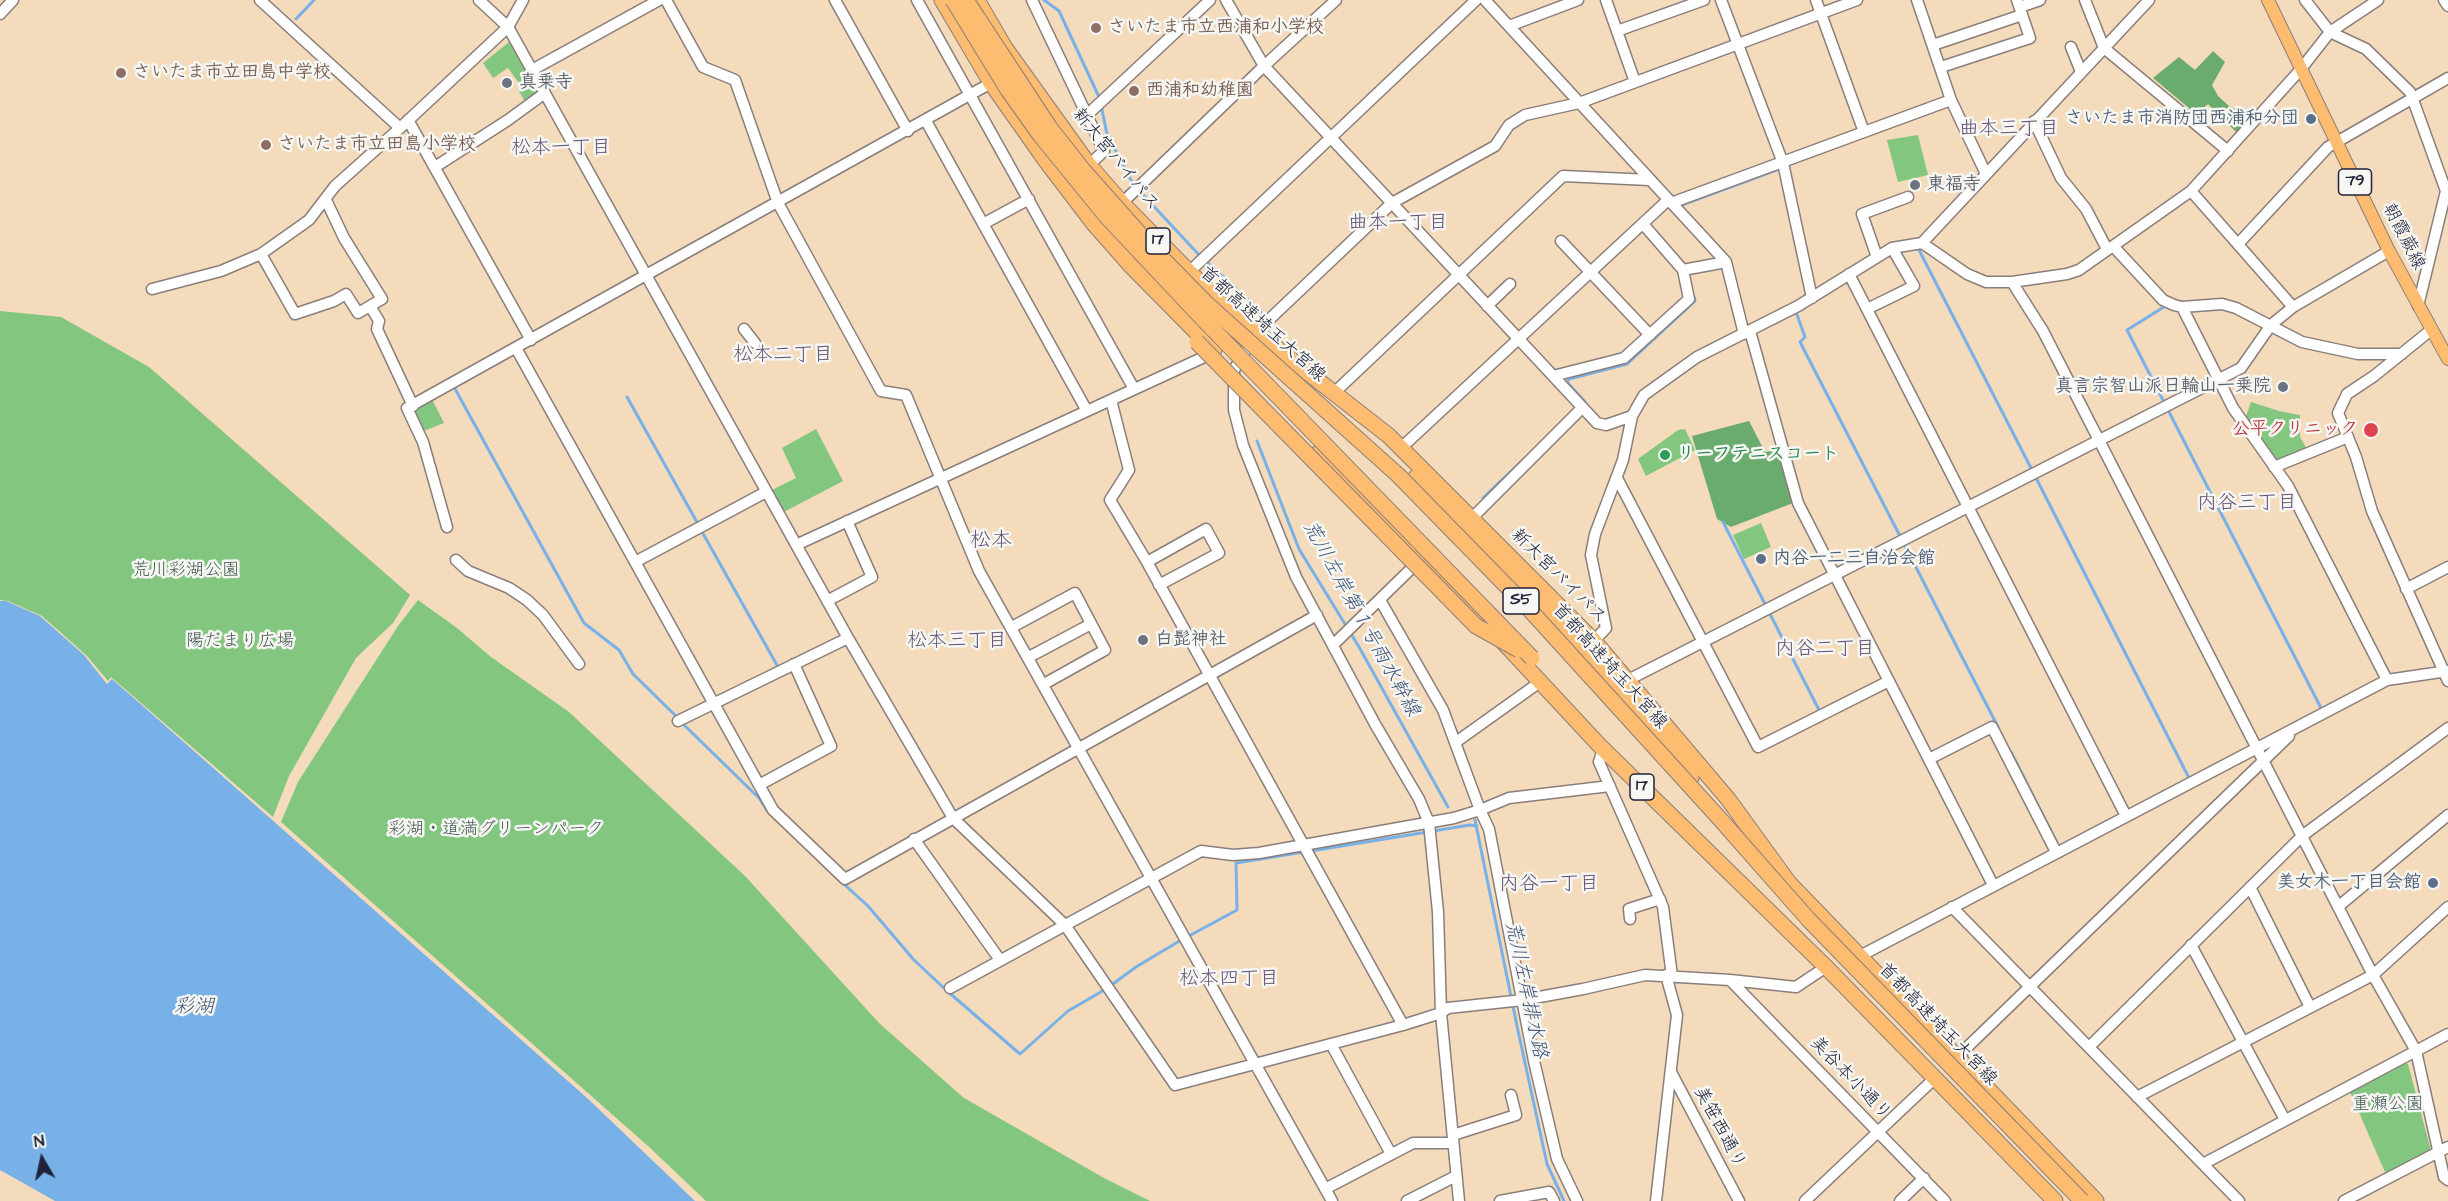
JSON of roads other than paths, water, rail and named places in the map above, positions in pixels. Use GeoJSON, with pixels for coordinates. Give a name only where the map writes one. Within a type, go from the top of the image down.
{"type":"FeatureCollection","features":[{"type":"Feature","properties":{"kind":"highway","name":"17"},"geometry":{"type":"LineString","coordinates":[[942,0],[991,83],[1059,179],[1132,267],[1422,559],[1603,749],[1826,967],[2055,1201]]}},
{"type":"Feature","properties":{"kind":"highway","name":"首都高速埼玉大宮線"},"geometry":{"type":"LineString","coordinates":[[953,0],[1008,90],[1040,135],[1106,216],[1209,326],[1532,658],[1607,740],[1797,926],[2066,1201]]}},
{"type":"Feature","properties":{"kind":"highway","name":"首都高速埼玉大宮線"},"geometry":{"type":"LineString","coordinates":[[966,0],[1050,128],[1089,177],[1154,250],[1206,303],[1398,475],[1529,609],[1808,919],[2082,1201]]}},
{"type":"Feature","properties":{"kind":"highway","name":"新大宮バイパス"},"geometry":{"type":"LineString","coordinates":[[977,0],[1005,48],[1089,165],[1122,203],[1189,272],[1256,332],[1389,436],[1594,641],[1728,799],[1789,883],[2096,1201]]}},
{"type":"Feature","properties":{"kind":"highway","name":"S5"},"geometry":{"type":"LineString","coordinates":[[1132,267],[1149,295],[1476,626],[1532,658]]}},
{"type":"Feature","properties":{"kind":"highway","name":"17"},"geometry":{"type":"LineString","coordinates":[[1389,436],[1395,455],[1536,600],[1666,745],[1720,819]]}},
{"type":"Feature","properties":{"kind":"main road","name":"朝霞蕨線"},"geometry":{"type":"LineString","coordinates":[[2270,1],[2389,251],[2418,306],[2439,337],[2448,358]]}},
{"type":"Feature","properties":{"kind":"street"},"geometry":{"type":"LineString","coordinates":[[0,14],[13,0]]}},
{"type":"Feature","properties":{"kind":"street"},"geometry":{"type":"LineString","coordinates":[[260,0],[404,124],[435,167],[531,340]]}},
{"type":"Feature","properties":{"kind":"street"},"geometry":{"type":"LineString","coordinates":[[479,0],[508,27],[827,601],[953,818],[1065,925],[1175,1086],[1442,1013],[1448,1008],[1520,1000],[1645,975],[1796,987],[1826,967]]}},
{"type":"Feature","properties":{"kind":"street"},"geometry":{"type":"LineString","coordinates":[[152,290],[221,271],[261,254],[309,220],[335,186],[508,27],[523,0]]}},
{"type":"Feature","properties":{"kind":"street"},"geometry":{"type":"LineString","coordinates":[[532,70],[659,0]]}},
{"type":"Feature","properties":{"kind":"street"},"geometry":{"type":"LineString","coordinates":[[666,0],[703,67],[735,80],[778,203],[881,391],[906,394],[979,571],[1080,747],[1332,1201]]}},
{"type":"Feature","properties":{"kind":"street"},"geometry":{"type":"LineString","coordinates":[[835,0],[908,131]]}},
{"type":"Feature","properties":{"kind":"street"},"geometry":{"type":"LineString","coordinates":[[917,0],[1134,389]]}},
{"type":"Feature","properties":{"kind":"street"},"geometry":{"type":"LineString","coordinates":[[1032,0],[1104,151],[1089,165]]}},
{"type":"Feature","properties":{"kind":"street"},"geometry":{"type":"LineString","coordinates":[[1087,115],[1210,0]]}},
{"type":"Feature","properties":{"kind":"street"},"geometry":{"type":"LineString","coordinates":[[1226,0],[1263,66],[1582,408],[1597,423],[1606,425],[1632,416]]}},
{"type":"Feature","properties":{"kind":"street"},"geometry":{"type":"LineString","coordinates":[[1122,203],[1263,66],[1336,0]]}},
{"type":"Feature","properties":{"kind":"street"},"geometry":{"type":"LineString","coordinates":[[1189,272],[1476,0]]}},
{"type":"Feature","properties":{"kind":"street"},"geometry":{"type":"LineString","coordinates":[[1485,0],[1726,262],[1798,503],[1993,885]]}},
{"type":"Feature","properties":{"kind":"street"},"geometry":{"type":"LineString","coordinates":[[1509,26],[1578,0]]}},
{"type":"Feature","properties":{"kind":"street"},"geometry":{"type":"LineString","coordinates":[[1606,0],[1635,82]]}},
{"type":"Feature","properties":{"kind":"street"},"geometry":{"type":"LineString","coordinates":[[1617,31],[1704,0]]}},
{"type":"Feature","properties":{"kind":"street"},"geometry":{"type":"LineString","coordinates":[[1721,0],[1783,163],[1812,298]]}},
{"type":"Feature","properties":{"kind":"street"},"geometry":{"type":"LineString","coordinates":[[1816,0],[1864,132]]}},
{"type":"Feature","properties":{"kind":"street"},"geometry":{"type":"LineString","coordinates":[[1460,1201],[1442,1013],[1438,912],[1430,828],[1419,799],[1296,577],[1243,445],[1234,410],[1234,370],[1256,332],[1392,203],[1495,146],[1509,125],[1526,116],[1579,103],[1857,0]]}},
{"type":"Feature","properties":{"kind":"street"},"geometry":{"type":"LineString","coordinates":[[1917,0],[1952,100],[1986,174]]}},
{"type":"Feature","properties":{"kind":"street"},"geometry":{"type":"LineString","coordinates":[[1933,45],[2040,0]]}},
{"type":"Feature","properties":{"kind":"street"},"geometry":{"type":"LineString","coordinates":[[2085,0],[2104,48],[2228,151]]}},
{"type":"Feature","properties":{"kind":"street"},"geometry":{"type":"LineString","coordinates":[[1594,641],[1606,627],[1591,555],[1595,534],[1623,460],[1632,416],[1644,395],[1697,357],[1812,298],[1892,248],[1922,243],[2149,0]]}},
{"type":"Feature","properties":{"kind":"street"},"geometry":{"type":"LineString","coordinates":[[2305,0],[2330,32],[2366,49],[2412,97],[2446,190],[2446,201],[2418,306]]}},
{"type":"Feature","properties":{"kind":"street"},"geometry":{"type":"LineString","coordinates":[[1922,243],[1986,282],[2012,282],[2067,274],[2079,270],[2191,191],[2301,69],[2330,32],[2378,0]]}},
{"type":"Feature","properties":{"kind":"street"},"geometry":{"type":"LineString","coordinates":[[2444,0],[2448,6]]}},
{"type":"Feature","properties":{"kind":"street"},"geometry":{"type":"LineString","coordinates":[[1941,67],[2030,38],[2020,7]]}},
{"type":"Feature","properties":{"kind":"street"},"geometry":{"type":"LineString","coordinates":[[2071,47],[2081,72]]}},
{"type":"Feature","properties":{"kind":"street"},"geometry":{"type":"LineString","coordinates":[[2238,244],[2328,147],[2448,78]]}},
{"type":"Feature","properties":{"kind":"street"},"geometry":{"type":"LineString","coordinates":[[447,526],[423,441],[407,408],[991,83]]}},
{"type":"Feature","properties":{"kind":"street"},"geometry":{"type":"LineString","coordinates":[[435,167],[508,120],[544,93]]}},
{"type":"Feature","properties":{"kind":"street"},"geometry":{"type":"LineString","coordinates":[[1401,448],[1643,224],[1670,202],[1952,100]]}},
{"type":"Feature","properties":{"kind":"street"},"geometry":{"type":"LineString","coordinates":[[926,121],[1087,411]]}},
{"type":"Feature","properties":{"kind":"street"},"geometry":{"type":"LineString","coordinates":[[2034,121],[2061,178],[2086,209],[2110,248],[2163,300],[2182,307],[2222,304],[2236,308],[2302,342],[2358,354],[2402,354]]}},
{"type":"Feature","properties":{"kind":"street"},"geometry":{"type":"LineString","coordinates":[[1335,392],[1563,176],[1650,180]]}},
{"type":"Feature","properties":{"kind":"street"},"geometry":{"type":"LineString","coordinates":[[2191,191],[2293,307]]}},
{"type":"Feature","properties":{"kind":"street"},"geometry":{"type":"LineString","coordinates":[[1877,257],[1862,214],[1908,197]]}},
{"type":"Feature","properties":{"kind":"street"},"geometry":{"type":"LineString","coordinates":[[983,224],[1029,199]]}},
{"type":"Feature","properties":{"kind":"street"},"geometry":{"type":"LineString","coordinates":[[261,254],[295,314],[334,301],[346,294],[358,314],[382,299],[344,238],[326,200]]}},
{"type":"Feature","properties":{"kind":"street"},"geometry":{"type":"LineString","coordinates":[[1553,376],[1624,358],[1689,299],[1683,270],[1643,224]]}},
{"type":"Feature","properties":{"kind":"street"},"geometry":{"type":"LineString","coordinates":[[1561,241],[1650,334]]}},
{"type":"Feature","properties":{"kind":"street"},"geometry":{"type":"LineString","coordinates":[[1867,309],[1914,286],[1892,248]]}},
{"type":"Feature","properties":{"kind":"street"},"geometry":{"type":"LineString","coordinates":[[1628,680],[2099,438],[2241,368],[2271,325],[2293,307],[2389,251]]}},
{"type":"Feature","properties":{"kind":"street"},"geometry":{"type":"LineString","coordinates":[[1683,270],[1726,262]]}},
{"type":"Feature","properties":{"kind":"street"},"geometry":{"type":"LineString","coordinates":[[1849,274],[2126,816]]}},
{"type":"Feature","properties":{"kind":"street"},"geometry":{"type":"LineString","coordinates":[[2012,282],[2043,331],[2373,975],[2416,1051],[2443,1150],[2444,1177],[2448,1180]]}},
{"type":"Feature","properties":{"kind":"street"},"geometry":{"type":"LineString","coordinates":[[1487,306],[1510,284]]}},
{"type":"Feature","properties":{"kind":"street"},"geometry":{"type":"LineString","coordinates":[[370,306],[379,321],[377,329],[413,406]]}},
{"type":"Feature","properties":{"kind":"street"},"geometry":{"type":"LineString","coordinates":[[2182,307],[2233,408],[2288,486],[2387,680]]}},
{"type":"Feature","properties":{"kind":"street"},"geometry":{"type":"LineString","coordinates":[[744,329],[755,343]]}},
{"type":"Feature","properties":{"kind":"street"},"geometry":{"type":"LineString","coordinates":[[1858,957],[2387,680],[2446,674],[2372,511],[2338,413],[2342,400],[2347,394],[2402,354],[2439,337]]}},
{"type":"Feature","properties":{"kind":"street"},"geometry":{"type":"LineString","coordinates":[[516,348],[773,810],[845,879],[1317,615]]}},
{"type":"Feature","properties":{"kind":"street"},"geometry":{"type":"LineString","coordinates":[[796,545],[1216,352]]}},
{"type":"Feature","properties":{"kind":"street"},"geometry":{"type":"LineString","coordinates":[[1234,410],[1248,398],[1269,406]]}},
{"type":"Feature","properties":{"kind":"street"},"geometry":{"type":"LineString","coordinates":[[1111,400],[1130,470],[1110,500],[1160,585],[1403,1024]]}},
{"type":"Feature","properties":{"kind":"street"},"geometry":{"type":"LineString","coordinates":[[1472,518],[1582,408]]}},
{"type":"Feature","properties":{"kind":"street"},"geometry":{"type":"LineString","coordinates":[[2274,467],[2348,437]]}},
{"type":"Feature","properties":{"kind":"street"},"geometry":{"type":"LineString","coordinates":[[1617,478],[1758,747],[1889,681]]}},
{"type":"Feature","properties":{"kind":"street"},"geometry":{"type":"LineString","coordinates":[[635,562],[766,492]]}},
{"type":"Feature","properties":{"kind":"street"},"geometry":{"type":"LineString","coordinates":[[827,601],[872,577],[847,521]]}},
{"type":"Feature","properties":{"kind":"street"},"geometry":{"type":"LineString","coordinates":[[1147,562],[1206,529],[1219,553],[1160,585]]}},
{"type":"Feature","properties":{"kind":"street"},"geometry":{"type":"LineString","coordinates":[[1333,645],[1422,559]]}},
{"type":"Feature","properties":{"kind":"street"},"geometry":{"type":"LineString","coordinates":[[456,560],[468,571],[508,588],[527,600],[543,615],[579,664]]}},
{"type":"Feature","properties":{"kind":"street"},"geometry":{"type":"LineString","coordinates":[[2406,589],[2448,567]]}},
{"type":"Feature","properties":{"kind":"street"},"geometry":{"type":"LineString","coordinates":[[1012,627],[1075,593],[1105,651],[1044,684]]}},
{"type":"Feature","properties":{"kind":"street"},"geometry":{"type":"LineString","coordinates":[[1380,600],[1443,710],[1456,742],[1478,811],[1489,829],[1520,1000],[1557,1159],[1577,1201]]}},
{"type":"Feature","properties":{"kind":"street"},"geometry":{"type":"LineString","coordinates":[[1029,657],[1091,624]]}},
{"type":"Feature","properties":{"kind":"street"},"geometry":{"type":"LineString","coordinates":[[678,721],[848,638]]}},
{"type":"Feature","properties":{"kind":"street"},"geometry":{"type":"LineString","coordinates":[[759,785],[831,746],[794,664]]}},
{"type":"Feature","properties":{"kind":"street"},"geometry":{"type":"LineString","coordinates":[[1456,742],[1540,681]]}},
{"type":"Feature","properties":{"kind":"street"},"geometry":{"type":"LineString","coordinates":[[1929,759],[1992,727],[2056,852]]}},
{"type":"Feature","properties":{"kind":"street"},"geometry":{"type":"LineString","coordinates":[[1956,1058],[2298,728]]}},
{"type":"Feature","properties":{"kind":"street"},"geometry":{"type":"LineString","coordinates":[[2089,1047],[2302,836],[2448,728]]}},
{"type":"Feature","properties":{"kind":"street"},"geometry":{"type":"LineString","coordinates":[[1603,749],[1599,762],[1663,907],[1669,976],[1677,1015],[1656,1201]]}},
{"type":"Feature","properties":{"kind":"street"},"geometry":{"type":"LineString","coordinates":[[950,987],[1201,851],[1233,855],[1307,850],[1430,828],[1509,798],[1610,786]]}},
{"type":"Feature","properties":{"kind":"street"},"geometry":{"type":"LineString","coordinates":[[2339,906],[2448,815]]}},
{"type":"Feature","properties":{"kind":"street"},"geometry":{"type":"LineString","coordinates":[[914,839],[1000,960]]}},
{"type":"Feature","properties":{"kind":"street"},"geometry":{"type":"LineString","coordinates":[[2250,887],[2310,1007]]}},
{"type":"Feature","properties":{"kind":"street"},"geometry":{"type":"LineString","coordinates":[[1630,919],[1629,909],[1660,899]]}},
{"type":"Feature","properties":{"kind":"street"},"geometry":{"type":"LineString","coordinates":[[1952,907],[2239,1201]]}},
{"type":"Feature","properties":{"kind":"street"},"geometry":{"type":"LineString","coordinates":[[2137,1096],[2373,975],[2448,907]]}},
{"type":"Feature","properties":{"kind":"street"},"geometry":{"type":"LineString","coordinates":[[2191,945],[2285,1120]]}},
{"type":"Feature","properties":{"kind":"street","name":"美谷本小通り"},"geometry":{"type":"LineString","coordinates":[[1730,980],[1946,1201]]}},
{"type":"Feature","properties":{"kind":"street"},"geometry":{"type":"LineString","coordinates":[[2203,1164],[2448,1034]]}},
{"type":"Feature","properties":{"kind":"street"},"geometry":{"type":"LineString","coordinates":[[1331,1044],[1391,1154]]}},
{"type":"Feature","properties":{"kind":"street","name":"美笹西通り"},"geometry":{"type":"LineString","coordinates":[[1671,1071],[1739,1201]]}},
{"type":"Feature","properties":{"kind":"street"},"geometry":{"type":"LineString","coordinates":[[1805,1201],[1816,1197],[1878,1131],[1935,1078]]}},
{"type":"Feature","properties":{"kind":"street"},"geometry":{"type":"LineString","coordinates":[[1325,1190],[1413,1143],[1453,1139],[1516,1115],[1511,1095]]}},
{"type":"Feature","properties":{"kind":"street"},"geometry":{"type":"LineString","coordinates":[[2344,1201],[2443,1150]]}},
{"type":"Feature","properties":{"kind":"street"},"geometry":{"type":"LineString","coordinates":[[1407,1201],[1456,1176]]}},
{"type":"Feature","properties":{"kind":"street"},"geometry":{"type":"LineString","coordinates":[[1900,1201],[1924,1178]]}},
{"type":"Feature","properties":{"kind":"street"},"geometry":{"type":"LineString","coordinates":[[1500,1201],[1549,1192],[1554,1201]]}},
{"type":"Feature","properties":{"kind":"water","name":"彩湖"},"geometry":{"type":"Polygon","coordinates":[[[0,601],[6,601],[40,616],[84,655],[107,684],[112,679],[160,721],[586,1097],[695,1201],[55,1201],[0,1170],[0,601]]]}},
{"type":"Feature","properties":{"kind":"waterway"},"geometry":{"type":"LineString","coordinates":[[296,19],[314,0]]}},
{"type":"Feature","properties":{"kind":"waterway"},"geometry":{"type":"LineString","coordinates":[[1044,0],[1059,11],[1100,99]]}},
{"type":"Feature","properties":{"kind":"waterway"},"geometry":{"type":"LineString","coordinates":[[1101,105],[1107,134],[1133,184],[1201,257]]}},
{"type":"Feature","properties":{"kind":"waterway"},"geometry":{"type":"LineString","coordinates":[[1679,206],[1782,168]]}},
{"type":"Feature","properties":{"kind":"waterway"},"geometry":{"type":"LineString","coordinates":[[1919,250],[2032,470]]}},
{"type":"Feature","properties":{"kind":"waterway"},"geometry":{"type":"LineString","coordinates":[[1206,261],[1261,312]]}},
{"type":"Feature","properties":{"kind":"waterway"},"geometry":{"type":"LineString","coordinates":[[1583,405],[1585,402],[1567,382],[1569,379],[1627,364],[1695,301],[1694,297]]}},
{"type":"Feature","properties":{"kind":"waterway"},"geometry":{"type":"LineString","coordinates":[[2165,404],[2127,330],[2167,305]]}},
{"type":"Feature","properties":{"kind":"waterway"},"geometry":{"type":"LineString","coordinates":[[1796,312],[1805,337],[1800,342],[1901,538]]}},
{"type":"Feature","properties":{"kind":"waterway"},"geometry":{"type":"LineString","coordinates":[[454,387],[584,623],[619,650],[633,674],[677,717]]}},
{"type":"Feature","properties":{"kind":"waterway"},"geometry":{"type":"LineString","coordinates":[[627,397],[698,524]]}},
{"type":"Feature","properties":{"kind":"waterway"},"geometry":{"type":"LineString","coordinates":[[2168,410],[2321,708]]}},
{"type":"Feature","properties":{"kind":"waterway","name":"荒川左岸第１号雨水幹線"},"geometry":{"type":"LineString","coordinates":[[1257,441],[1299,549],[1359,647],[1448,807]]}},
{"type":"Feature","properties":{"kind":"waterway"},"geometry":{"type":"LineString","coordinates":[[1483,498],[1525,458]]}},
{"type":"Feature","properties":{"kind":"waterway"},"geometry":{"type":"LineString","coordinates":[[2035,476],[2188,776]]}},
{"type":"Feature","properties":{"kind":"waterway"},"geometry":{"type":"LineString","coordinates":[[1723,522],[1766,606]]}},
{"type":"Feature","properties":{"kind":"waterway"},"geometry":{"type":"LineString","coordinates":[[701,530],[778,667]]}},
{"type":"Feature","properties":{"kind":"waterway"},"geometry":{"type":"LineString","coordinates":[[1904,544],[1998,727]]}},
{"type":"Feature","properties":{"kind":"waterway"},"geometry":{"type":"LineString","coordinates":[[1769,612],[1820,712]]}},
{"type":"Feature","properties":{"kind":"waterway"},"geometry":{"type":"LineString","coordinates":[[681,722],[759,798],[768,812]]}},
{"type":"Feature","properties":{"kind":"waterway"},"geometry":{"type":"LineString","coordinates":[[2011,752],[2056,841]]}},
{"type":"Feature","properties":{"kind":"waterway","name":"荒川左岸排水路"},"geometry":{"type":"LineString","coordinates":[[1475,820],[1547,1164],[1564,1201]]}},
{"type":"Feature","properties":{"kind":"waterway","name":"荒川左岸排水路"},"geometry":{"type":"LineString","coordinates":[[1311,851],[1470,825],[1477,826]]}},
{"type":"Feature","properties":{"kind":"waterway"},"geometry":{"type":"LineString","coordinates":[[1187,937],[1237,910],[1236,863],[1304,852]]}},
{"type":"Feature","properties":{"kind":"waterway"},"geometry":{"type":"LineString","coordinates":[[825,867],[868,906],[914,960],[1020,1054],[1068,1011],[1181,940]]}},
{"type":"Feature","properties":{"kind":"place","name":"さいたま市立西浦和小学校"},"geometry":{"type":"Point","coordinates":[1096,28]}},
{"type":"Feature","properties":{"kind":"place","name":"さいたま市立田島中学校"},"geometry":{"type":"Point","coordinates":[121,73]}},
{"type":"Feature","properties":{"kind":"place","name":"真乗寺"},"geometry":{"type":"Point","coordinates":[507,83]}},
{"type":"Feature","properties":{"kind":"place","name":"西浦和幼稚園"},"geometry":{"type":"Point","coordinates":[1134,91]}},
{"type":"Feature","properties":{"kind":"place","name":"さいたま市消防団西浦和分団"},"geometry":{"type":"Point","coordinates":[2311,119]}},
{"type":"Feature","properties":{"kind":"place","name":"さいたま市立田島小学校"},"geometry":{"type":"Point","coordinates":[266,145]}},
{"type":"Feature","properties":{"kind":"place","name":"東福寺"},"geometry":{"type":"Point","coordinates":[1915,185]}},
{"type":"Feature","properties":{"kind":"place","name":"真言宗智山派日輪山一乗院"},"geometry":{"type":"Point","coordinates":[2283,387]}},
{"type":"Feature","properties":{"kind":"place","name":"公平クリニック"},"geometry":{"type":"Point","coordinates":[2371,430]}},
{"type":"Feature","properties":{"kind":"place","name":"リーフテニスコート"},"geometry":{"type":"Point","coordinates":[1665,455]}},
{"type":"Feature","properties":{"kind":"place","name":"内谷一二三自治会館"},"geometry":{"type":"Point","coordinates":[1761,559]}},
{"type":"Feature","properties":{"kind":"place","name":"白髭神社"},"geometry":{"type":"Point","coordinates":[1143,640]}},
{"type":"Feature","properties":{"kind":"place","name":"美女木一丁目会館"},"geometry":{"type":"Point","coordinates":[2433,883]}},
{"type":"Feature","properties":{"kind":"district","name":"曲本三丁目"},"geometry":{"type":"Point","coordinates":[2009,130]}},
{"type":"Feature","properties":{"kind":"district","name":"松本一丁目"},"geometry":{"type":"Point","coordinates":[561,149]}},
{"type":"Feature","properties":{"kind":"district","name":"曲本一丁目"},"geometry":{"type":"Point","coordinates":[1398,224]}},
{"type":"Feature","properties":{"kind":"district","name":"松本二丁目"},"geometry":{"type":"Point","coordinates":[783,356]}},
{"type":"Feature","properties":{"kind":"district","name":"内谷三丁目"},"geometry":{"type":"Point","coordinates":[2247,504]}},
{"type":"Feature","properties":{"kind":"district","name":"松本"},"geometry":{"type":"Point","coordinates":[991,542]}},
{"type":"Feature","properties":{"kind":"district","name":"松本三丁目"},"geometry":{"type":"Point","coordinates":[957,642]}},
{"type":"Feature","properties":{"kind":"district","name":"内谷二丁目"},"geometry":{"type":"Point","coordinates":[1825,650]}},
{"type":"Feature","properties":{"kind":"district","name":"内谷一丁目"},"geometry":{"type":"Point","coordinates":[1549,885]}},
{"type":"Feature","properties":{"kind":"district","name":"松本四丁目"},"geometry":{"type":"Point","coordinates":[1229,980]}},
{"type":"Feature","properties":{"kind":"park label","name":"荒川彩湖公園"},"geometry":{"type":"Point","coordinates":[186,571]}},
{"type":"Feature","properties":{"kind":"park label","name":"陽だまり広場"},"geometry":{"type":"Point","coordinates":[240,642]}},
{"type":"Feature","properties":{"kind":"park label","name":"彩湖・道満グリーンパーク"},"geometry":{"type":"Point","coordinates":[496,830]}},
{"type":"Feature","properties":{"kind":"park label","name":"重瀬公園"},"geometry":{"type":"Point","coordinates":[2388,1105]}}]}
